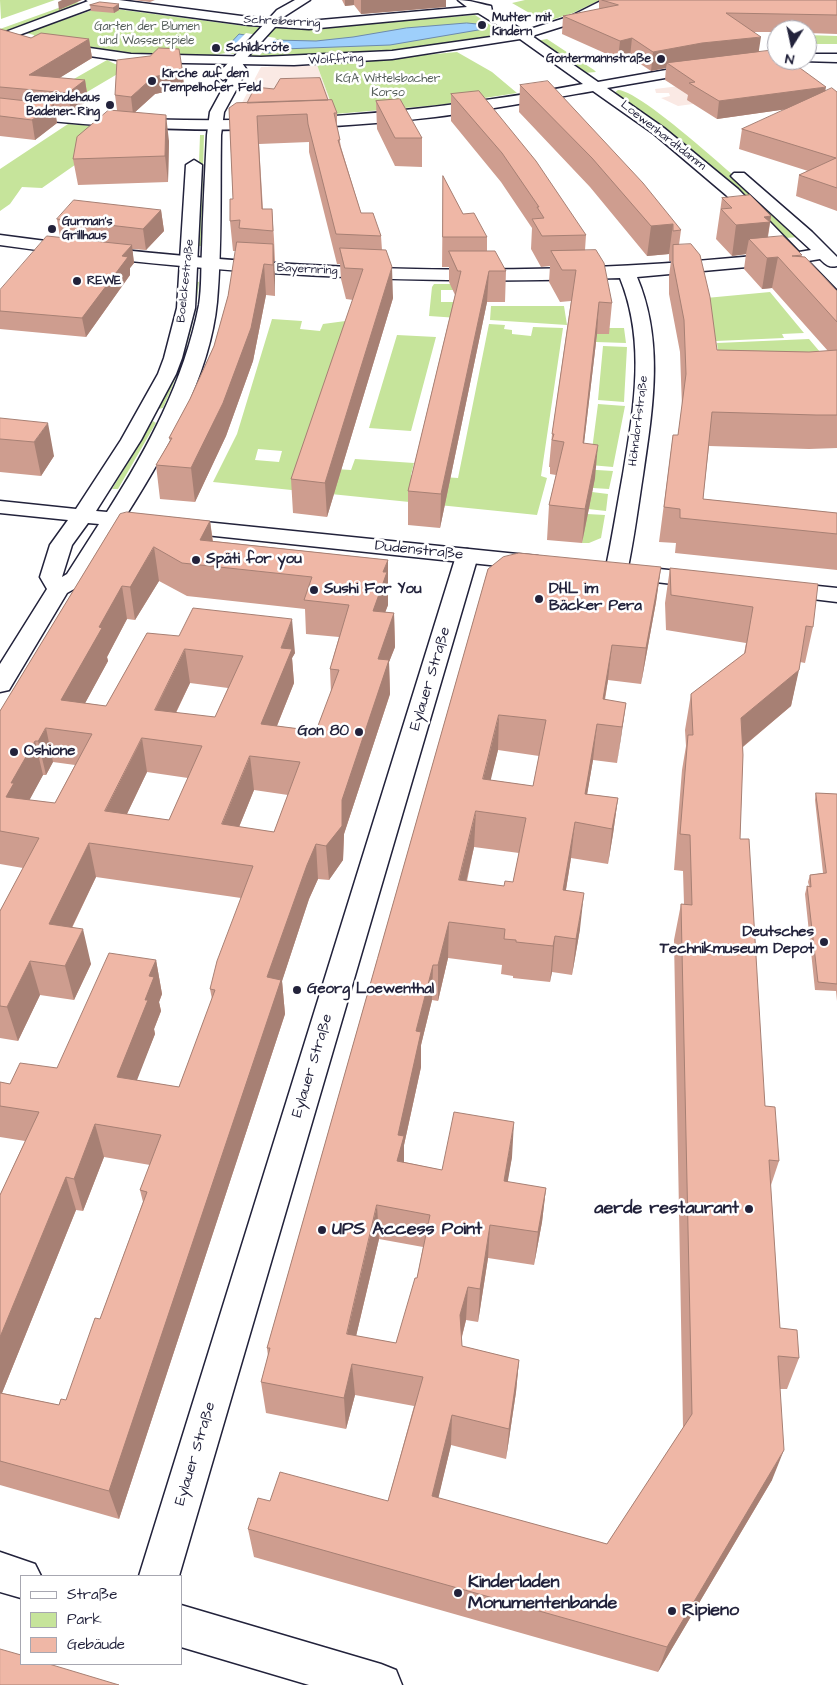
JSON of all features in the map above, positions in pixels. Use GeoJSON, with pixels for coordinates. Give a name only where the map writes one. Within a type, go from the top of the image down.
{"type":"FeatureCollection","features":[{"type":"Feature","properties":{"kind":"street"},"geometry":{"type":"LineString","coordinates":[[0,26],[73,0]]}},
{"type":"Feature","properties":{"kind":"street"},"geometry":{"type":"LineString","coordinates":[[0,38],[98,0]]}},
{"type":"Feature","properties":{"kind":"street","name":"Schreiberring"},"geometry":{"type":"LineString","coordinates":[[98,0],[272,25],[310,25],[492,4]]}},
{"type":"Feature","properties":{"kind":"street","name":"Wolffring"},"geometry":{"type":"LineString","coordinates":[[0,38],[130,58],[239,58],[292,62],[380,57],[452,48],[522,35],[541,30],[599,8],[612,0]]}},
{"type":"Feature","properties":{"kind":"street","name":"Loewenhardtdamm"},"geometry":{"type":"LineString","coordinates":[[466,1],[492,4],[522,35],[596,85],[659,131],[732,192],[837,301]]}},
{"type":"Feature","properties":{"kind":"street","name":"Boelckestraße"},"geometry":{"type":"LineString","coordinates":[[194,154],[190,262],[186,308],[177,344],[167,374],[105,484],[61,544],[51,577],[58,589],[76,578],[144,469],[172,416],[199,345],[208,303],[211,264],[213,144],[203,127],[226,72],[272,25],[296,15],[309,2]]}},
{"type":"Feature","properties":{"kind":"street"},"geometry":{"type":"LineString","coordinates":[[528,21],[558,42]]}},
{"type":"Feature","properties":{"kind":"street"},"geometry":{"type":"LineString","coordinates":[[817,58],[837,58]]}},
{"type":"Feature","properties":{"kind":"street"},"geometry":{"type":"LineString","coordinates":[[0,111],[76,119],[203,127],[342,121],[422,114],[538,97],[596,85],[611,77],[767,61]]}},
{"type":"Feature","properties":{"kind":"street","name":"Loewenhardtdamm"},"geometry":{"type":"LineString","coordinates":[[611,77],[636,94]]}},
{"type":"Feature","properties":{"kind":"street","name":"Loewenhardtdamm"},"geometry":{"type":"LineString","coordinates":[[730,168],[837,267]]}},
{"type":"Feature","properties":{"kind":"street","name":"Bayernring"},"geometry":{"type":"LineString","coordinates":[[0,240],[82,252],[211,264],[325,271],[422,274],[626,272],[824,254]]}},
{"type":"Feature","properties":{"kind":"street","name":"Höhndorfstraße"},"geometry":{"type":"LineString","coordinates":[[626,272],[632,284],[639,310],[645,372],[642,418],[607,571],[728,584]]}},
{"type":"Feature","properties":{"kind":"street"},"geometry":{"type":"LineString","coordinates":[[145,414],[172,416]]}},
{"type":"Feature","properties":{"kind":"street","name":"Dudenstraße"},"geometry":{"type":"LineString","coordinates":[[0,507],[561,566]]}},
{"type":"Feature","properties":{"kind":"street","name":"Eylauer Straße"},"geometry":{"type":"LineString","coordinates":[[159,1575],[467,556]]}},
{"type":"Feature","properties":{"kind":"street"},"geometry":{"type":"LineString","coordinates":[[756,587],[837,595]]}},
{"type":"Feature","properties":{"kind":"street"},"geometry":{"type":"LineString","coordinates":[[0,684],[58,589]]}},
{"type":"Feature","properties":{"kind":"street"},"geometry":{"type":"LineString","coordinates":[[0,1572],[20,1578]]}},
{"type":"Feature","properties":{"kind":"street"},"geometry":{"type":"LineString","coordinates":[[182,1626],[381,1685]]}},
{"type":"Feature","properties":{"kind":"shaded area"},"geometry":{"type":"Polygon","coordinates":[[[317,65],[334,112],[236,114],[261,67],[317,65]]]}},
{"type":"Feature","properties":{"kind":"shaded area"},"geometry":{"type":"Polygon","coordinates":[[[737,79],[760,95],[678,106],[661,98],[670,96],[669,93],[656,93],[655,89],[737,79]]]}},
{"type":"Feature","properties":{"kind":"green space"},"geometry":{"type":"Polygon","coordinates":[[[0,0],[55,0],[1,19],[0,0]]]}},
{"type":"Feature","properties":{"kind":"green space"},"geometry":{"type":"Polygon","coordinates":[[[525,0],[600,0],[573,13],[545,22],[512,3],[525,0]]]}},
{"type":"Feature","properties":{"kind":"green space"},"geometry":{"type":"Polygon","coordinates":[[[75,2],[86,4],[6,33],[0,29],[75,2]]]}},
{"type":"Feature","properties":{"kind":"green space","name":"Garten der Blumen und Wasserspiele"},"geometry":{"type":"Polygon","coordinates":[[[101,7],[245,26],[304,29],[475,15],[507,36],[417,51],[262,57],[226,53],[215,55],[146,55],[33,39],[34,35],[26,33],[101,7]]]}},
{"type":"Feature","properties":{"kind":"green space"},"geometry":{"type":"Polygon","coordinates":[[[817,35],[837,36],[837,44],[817,44],[817,35]]]}},
{"type":"Feature","properties":{"kind":"green space"},"geometry":{"type":"Polygon","coordinates":[[[547,39],[596,72],[584,73],[536,41],[547,39]]]}},
{"type":"Feature","properties":{"kind":"green space","name":"KGA Wittelsbacher Korso"},"geometry":{"type":"Polygon","coordinates":[[[457,52],[492,72],[517,93],[439,105],[335,114],[317,65],[457,52]]]}},
{"type":"Feature","properties":{"kind":"green space"},"geometry":{"type":"Polygon","coordinates":[[[107,60],[115,64],[131,66],[65,105],[25,107],[107,60]]]}},
{"type":"Feature","properties":{"kind":"green space"},"geometry":{"type":"Polygon","coordinates":[[[618,90],[632,95],[680,130],[800,237],[785,238],[614,93],[618,90]]]}},
{"type":"Feature","properties":{"kind":"green space"},"geometry":{"type":"Polygon","coordinates":[[[68,124],[120,128],[92,153],[42,188],[22,187],[10,204],[0,211],[0,169],[68,124]]]}},
{"type":"Feature","properties":{"kind":"green space"},"geometry":{"type":"Polygon","coordinates":[[[200,135],[204,135],[201,246],[196,246],[200,135]]]}},
{"type":"Feature","properties":{"kind":"green space"},"geometry":{"type":"Polygon","coordinates":[[[194,281],[199,282],[187,346],[163,408],[158,409],[194,281]]]}},
{"type":"Feature","properties":{"kind":"green space"},"geometry":{"type":"Polygon","coordinates":[[[434,284],[466,284],[466,290],[441,290],[441,302],[485,302],[473,319],[429,316],[432,287],[434,284]]]}},
{"type":"Feature","properties":{"kind":"green space"},"geometry":{"type":"Polygon","coordinates":[[[770,292],[804,333],[782,334],[784,338],[716,341],[706,298],[770,292]]]}},
{"type":"Feature","properties":{"kind":"green space"},"geometry":{"type":"Polygon","coordinates":[[[491,306],[564,306],[567,325],[490,320],[491,306]]]}},
{"type":"Feature","properties":{"kind":"green space"},"geometry":{"type":"Polygon","coordinates":[[[272,319],[302,321],[300,329],[320,331],[323,324],[353,320],[302,467],[351,470],[355,459],[414,463],[411,475],[458,478],[489,324],[505,325],[504,329],[512,330],[512,334],[531,336],[533,327],[563,328],[541,476],[547,478],[537,515],[213,482],[237,434],[272,319]],[[258,449],[255,460],[279,462],[282,451],[258,449]]]}},
{"type":"Feature","properties":{"kind":"green space"},"geometry":{"type":"Polygon","coordinates":[[[608,328],[624,328],[626,343],[596,342],[597,334],[608,328]]]}},
{"type":"Feature","properties":{"kind":"green space"},"geometry":{"type":"Polygon","coordinates":[[[397,335],[436,337],[411,431],[369,428],[397,335]]]}},
{"type":"Feature","properties":{"kind":"green space"},"geometry":{"type":"Polygon","coordinates":[[[809,339],[837,372],[721,378],[717,343],[809,339]]]}},
{"type":"Feature","properties":{"kind":"green space"},"geometry":{"type":"Polygon","coordinates":[[[603,346],[627,347],[624,402],[598,400],[603,346]]]}},
{"type":"Feature","properties":{"kind":"green space"},"geometry":{"type":"Polygon","coordinates":[[[598,404],[625,406],[613,467],[590,465],[598,404]]]}},
{"type":"Feature","properties":{"kind":"green space"},"geometry":{"type":"Polygon","coordinates":[[[153,421],[156,423],[118,489],[112,489],[153,421]]]}},
{"type":"Feature","properties":{"kind":"green space"},"geometry":{"type":"Polygon","coordinates":[[[581,469],[613,471],[609,489],[593,488],[581,469]]]}},
{"type":"Feature","properties":{"kind":"green space"},"geometry":{"type":"Polygon","coordinates":[[[592,492],[608,494],[606,511],[588,509],[592,492]]]}},
{"type":"Feature","properties":{"kind":"green space"},"geometry":{"type":"Polygon","coordinates":[[[587,514],[605,515],[601,538],[589,543],[582,543],[587,514]]]}},
{"type":"Feature","properties":{"kind":"water"},"geometry":{"type":"Polygon","coordinates":[[[467,23],[477,24],[484,29],[390,45],[283,49],[270,53],[224,50],[239,34],[274,40],[316,41],[406,28],[467,23]]]}},
{"type":"Feature","properties":{"kind":"pier"},"geometry":{"type":"Polygon","coordinates":[[[246,33],[276,38],[260,55],[227,52],[246,33]]]}},
{"type":"Feature","properties":{"kind":"building"},"geometry":{"type":"Polygon","coordinates":[[[602,0],[837,0],[837,15],[726,13],[761,37],[702,43],[653,52],[632,38],[620,41],[563,16],[618,5],[602,0]]]}},
{"type":"Feature","properties":{"kind":"building"},"geometry":{"type":"Polygon","coordinates":[[[100,2],[119,4],[113,8],[90,5],[100,2]]]}},
{"type":"Feature","properties":{"kind":"building"},"geometry":{"type":"Polygon","coordinates":[[[0,29],[31,38],[41,33],[89,39],[29,75],[85,80],[68,93],[0,87],[0,29]]]}},
{"type":"Feature","properties":{"kind":"building"},"geometry":{"type":"Polygon","coordinates":[[[159,48],[179,49],[182,68],[172,73],[153,77],[131,97],[115,95],[117,60],[150,56],[159,48]]]}},
{"type":"Feature","properties":{"kind":"building"},"geometry":{"type":"Polygon","coordinates":[[[767,51],[767,70],[803,70],[826,87],[719,101],[689,83],[695,82],[667,63],[767,51]]]}},
{"type":"Feature","properties":{"kind":"building"},"geometry":{"type":"Polygon","coordinates":[[[320,78],[328,100],[247,103],[255,87],[274,89],[280,79],[320,78]]]}},
{"type":"Feature","properties":{"kind":"building"},"geometry":{"type":"Polygon","coordinates":[[[548,81],[643,183],[681,230],[673,231],[673,224],[651,226],[592,158],[520,85],[548,81]]]}},
{"type":"Feature","properties":{"kind":"building"},"geometry":{"type":"Polygon","coordinates":[[[832,88],[837,92],[837,188],[799,175],[836,158],[742,129],[832,88]]]}},
{"type":"Feature","properties":{"kind":"building"},"geometry":{"type":"Polygon","coordinates":[[[479,91],[536,161],[586,235],[542,236],[532,219],[544,218],[537,207],[539,207],[502,153],[451,94],[479,91]]]}},
{"type":"Feature","properties":{"kind":"building"},"geometry":{"type":"Polygon","coordinates":[[[0,98],[54,104],[32,120],[0,116],[0,98]]]}},
{"type":"Feature","properties":{"kind":"building"},"geometry":{"type":"Polygon","coordinates":[[[400,99],[422,138],[395,138],[376,101],[400,99]]]}},
{"type":"Feature","properties":{"kind":"building"},"geometry":{"type":"Polygon","coordinates":[[[332,100],[337,113],[334,113],[340,140],[338,140],[361,213],[373,213],[381,236],[336,234],[307,114],[257,116],[262,209],[272,209],[273,231],[239,228],[240,220],[230,221],[230,199],[233,199],[229,108],[236,103],[332,100]]]}},
{"type":"Feature","properties":{"kind":"building"},"geometry":{"type":"Polygon","coordinates":[[[109,110],[166,115],[165,156],[73,159],[77,137],[109,110]]]}},
{"type":"Feature","properties":{"kind":"building"},"geometry":{"type":"Polygon","coordinates":[[[443,176],[463,214],[474,213],[487,237],[443,237],[443,176]]]}},
{"type":"Feature","properties":{"kind":"building"},"geometry":{"type":"Polygon","coordinates":[[[750,195],[771,216],[764,217],[770,222],[736,225],[721,209],[732,208],[722,198],[750,195]]]}},
{"type":"Feature","properties":{"kind":"building"},"geometry":{"type":"Polygon","coordinates":[[[74,200],[161,210],[143,229],[57,219],[74,200]]]}},
{"type":"Feature","properties":{"kind":"building"},"geometry":{"type":"Polygon","coordinates":[[[47,236],[132,245],[122,256],[128,257],[82,318],[0,311],[0,290],[47,236]]]}},
{"type":"Feature","properties":{"kind":"building"},"geometry":{"type":"Polygon","coordinates":[[[783,236],[802,255],[792,256],[805,257],[837,291],[837,322],[778,257],[767,258],[749,239],[783,236]]]}},
{"type":"Feature","properties":{"kind":"building"},"geometry":{"type":"Polygon","coordinates":[[[237,242],[273,244],[273,265],[264,264],[251,328],[223,403],[191,468],[156,465],[172,438],[169,438],[190,399],[214,346],[228,296],[237,242]]]}},
{"type":"Feature","properties":{"kind":"building"},"geometry":{"type":"Polygon","coordinates":[[[691,244],[700,255],[710,297],[717,350],[809,352],[837,350],[837,415],[712,412],[703,499],[837,513],[837,534],[680,518],[680,509],[664,507],[673,435],[678,435],[686,374],[684,320],[673,263],[673,245],[691,244]]]}},
{"type":"Feature","properties":{"kind":"building"},"geometry":{"type":"Polygon","coordinates":[[[340,248],[386,250],[392,267],[325,483],[291,479],[363,269],[345,268],[340,248]]]}},
{"type":"Feature","properties":{"kind":"building"},"geometry":{"type":"Polygon","coordinates":[[[596,250],[604,263],[612,303],[599,302],[583,443],[598,445],[585,509],[549,505],[564,442],[552,440],[554,434],[552,434],[576,270],[562,270],[551,251],[596,250]]]}},
{"type":"Feature","properties":{"kind":"building"},"geometry":{"type":"Polygon","coordinates":[[[449,251],[495,251],[506,271],[489,271],[441,494],[408,491],[461,271],[458,271],[449,251]]]}},
{"type":"Feature","properties":{"kind":"building"},"geometry":{"type":"Polygon","coordinates":[[[0,418],[48,423],[34,442],[0,439],[0,418]]]}},
{"type":"Feature","properties":{"kind":"building"},"geometry":{"type":"Polygon","coordinates":[[[127,512],[210,521],[200,540],[388,560],[383,572],[387,572],[373,611],[394,613],[378,659],[389,660],[342,800],[342,826],[326,846],[316,844],[267,977],[281,980],[109,1491],[0,1461],[0,1393],[59,1405],[61,1399],[66,1400],[95,1318],[100,1319],[147,1192],[140,1190],[161,1135],[95,1124],[74,1179],[66,1177],[0,1337],[0,1195],[39,1112],[0,1106],[0,1082],[10,1084],[20,1063],[57,1068],[109,953],[156,960],[149,976],[154,977],[145,1000],[148,1000],[117,1077],[179,1087],[215,990],[210,989],[217,961],[253,866],[89,843],[49,924],[83,929],[65,966],[30,961],[7,1007],[0,1006],[0,911],[39,838],[0,831],[0,711],[120,514],[127,512]],[[154,547],[130,587],[122,586],[99,627],[102,628],[61,700],[106,706],[147,633],[179,636],[193,608],[292,619],[281,648],[292,649],[261,724],[316,731],[339,670],[330,669],[349,605],[304,600],[312,577],[182,563],[154,547]],[[185,649],[155,710],[215,717],[243,656],[185,649]],[[46,728],[38,741],[35,741],[11,783],[14,783],[6,797],[55,803],[92,734],[46,728]],[[142,738],[105,811],[169,820],[202,746],[142,738]],[[250,756],[222,824],[274,832],[300,762],[250,756]]]}},
{"type":"Feature","properties":{"kind":"building"},"geometry":{"type":"Polygon","coordinates":[[[519,553],[661,567],[646,648],[612,645],[603,699],[626,703],[622,727],[597,724],[585,794],[618,798],[612,829],[575,822],[563,890],[584,893],[576,939],[555,936],[553,946],[516,942],[516,940],[504,939],[505,929],[449,922],[438,965],[433,965],[416,1031],[421,1032],[398,1135],[404,1136],[397,1161],[442,1170],[454,1112],[514,1122],[504,1181],[546,1188],[538,1232],[490,1225],[480,1289],[468,1287],[460,1315],[462,1346],[519,1360],[509,1429],[452,1415],[432,1496],[607,1544],[692,1414],[681,904],[692,905],[690,835],[680,834],[688,735],[693,735],[691,694],[745,653],[753,607],[671,595],[670,568],[818,584],[813,627],[806,626],[799,670],[741,718],[743,755],[740,839],[749,839],[765,1106],[775,1107],[779,1161],[769,1160],[780,1328],[797,1330],[799,1358],[778,1356],[784,1450],[667,1647],[248,1529],[258,1498],[270,1501],[280,1472],[388,1501],[423,1377],[352,1364],[344,1398],[261,1382],[270,1348],[267,1348],[488,569],[503,557],[519,553]],[[499,715],[483,779],[533,786],[546,720],[499,715]],[[476,811],[459,880],[504,886],[505,881],[513,882],[526,818],[476,811]],[[377,1205],[347,1334],[396,1343],[415,1278],[417,1278],[430,1215],[377,1205]]]}},
{"type":"Feature","properties":{"kind":"building","name":"Deutsches Technikmuseum Depot"},"geometry":{"type":"Polygon","coordinates":[[[816,793],[837,794],[837,984],[818,982],[807,886],[811,887],[810,875],[826,873],[816,793]]]}},
{"type":"Feature","properties":{"kind":"building"},"geometry":{"type":"Polygon","coordinates":[[[0,1649],[20,1655],[20,1665],[52,1665],[119,1685],[0,1685],[0,1649]]]}},
{"type":"Feature","properties":{"kind":"place","name":"Mutter mit Kindern"},"geometry":{"type":"Point","coordinates":[482,25]}},
{"type":"Feature","properties":{"kind":"place","name":"Schildkröte"},"geometry":{"type":"Point","coordinates":[216,48]}},
{"type":"Feature","properties":{"kind":"place","name":"Gontermannstraße"},"geometry":{"type":"Point","coordinates":[661,59]}},
{"type":"Feature","properties":{"kind":"place","name":"Kirche auf dem Tempelhofer Feld"},"geometry":{"type":"Point","coordinates":[152,81]}},
{"type":"Feature","properties":{"kind":"place","name":"Gemeindehaus Badener Ring"},"geometry":{"type":"Point","coordinates":[110,105]}},
{"type":"Feature","properties":{"kind":"place","name":"Gurman's Grillhaus"},"geometry":{"type":"Point","coordinates":[52,229]}},
{"type":"Feature","properties":{"kind":"place","name":"REWE"},"geometry":{"type":"Point","coordinates":[77,281]}},
{"type":"Feature","properties":{"kind":"place","name":"Späti for you"},"geometry":{"type":"Point","coordinates":[196,560]}},
{"type":"Feature","properties":{"kind":"place","name":"Sushi For You"},"geometry":{"type":"Point","coordinates":[314,590]}},
{"type":"Feature","properties":{"kind":"place","name":"DHL im Bäcker Pera"},"geometry":{"type":"Point","coordinates":[539,599]}},
{"type":"Feature","properties":{"kind":"place","name":"Gon 80"},"geometry":{"type":"Point","coordinates":[359,732]}},
{"type":"Feature","properties":{"kind":"place","name":"Oshione"},"geometry":{"type":"Point","coordinates":[14,752]}},
{"type":"Feature","properties":{"kind":"place","name":"Deutsches Technikmuseum Depot"},"geometry":{"type":"Point","coordinates":[824,942]}},
{"type":"Feature","properties":{"kind":"place","name":"Georg Loewenthal"},"geometry":{"type":"Point","coordinates":[297,990]}},
{"type":"Feature","properties":{"kind":"place","name":"aerde restaurant"},"geometry":{"type":"Point","coordinates":[749,1209]}},
{"type":"Feature","properties":{"kind":"place","name":"UPS Access Point"},"geometry":{"type":"Point","coordinates":[322,1230]}},
{"type":"Feature","properties":{"kind":"place","name":"Kinderladen Monumentenbande"},"geometry":{"type":"Point","coordinates":[458,1593]}},
{"type":"Feature","properties":{"kind":"place","name":"Ripieno"},"geometry":{"type":"Point","coordinates":[672,1611]}}]}
